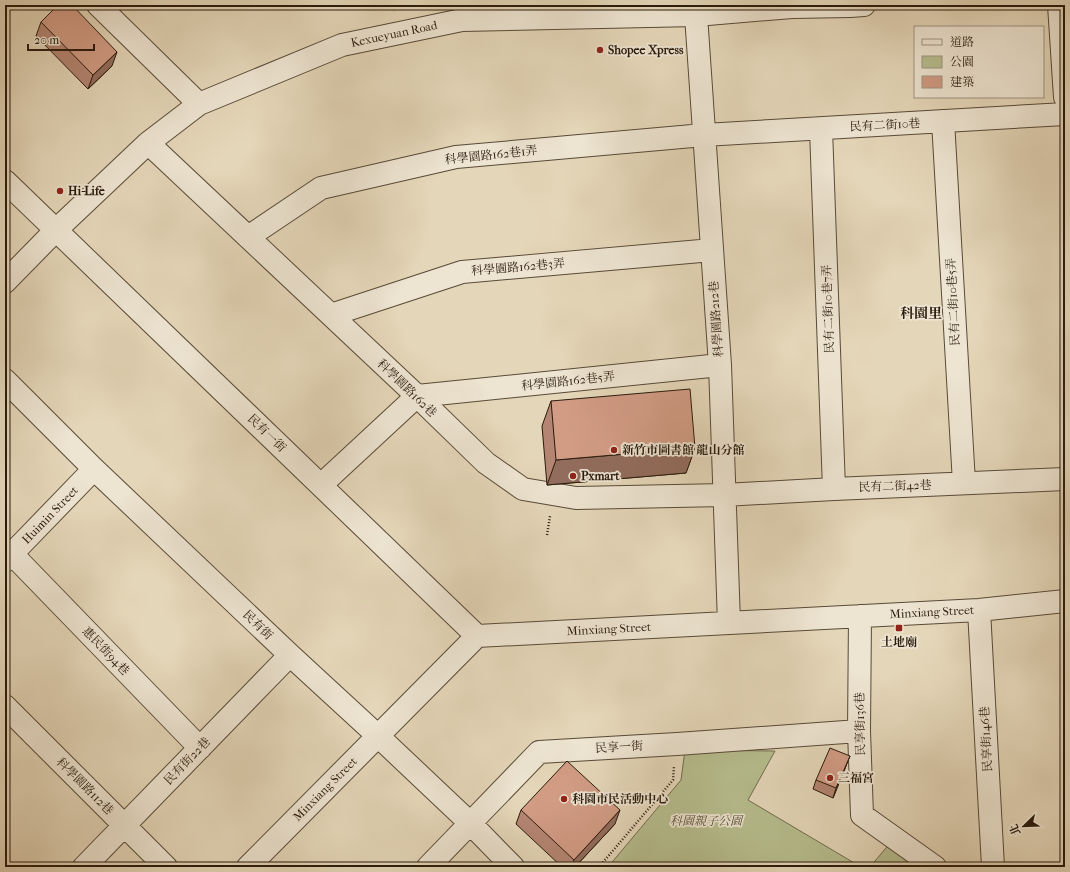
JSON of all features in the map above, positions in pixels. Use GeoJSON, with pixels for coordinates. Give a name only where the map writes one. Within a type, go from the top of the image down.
{"type":"FeatureCollection","features":[{"type":"Feature","properties":{"kind":"street"},"geometry":{"type":"LineString","coordinates":[[98,5],[199,104]]}},
{"type":"Feature","properties":{"kind":"street","name":"Kexueyuan Road"},"geometry":{"type":"LineString","coordinates":[[5,282],[56,230],[148,144],[199,104],[342,45],[462,13],[696,15],[792,7],[855,5]]}},
{"type":"Feature","properties":{"kind":"street"},"geometry":{"type":"LineString","coordinates":[[1059,5],[1065,97]]}},
{"type":"Feature","properties":{"kind":"street","name":"科學園路212巷"},"geometry":{"type":"LineString","coordinates":[[696,15],[720,365],[729,623]]}},
{"type":"Feature","properties":{"kind":"street","name":"民有二街10巷"},"geometry":{"type":"LineString","coordinates":[[704,135],[1065,114]]}},
{"type":"Feature","properties":{"kind":"street","name":"民有二街10巷5弄"},"geometry":{"type":"LineString","coordinates":[[943,121],[964,483]]}},
{"type":"Feature","properties":{"kind":"street","name":"民有二街10巷7弄"},"geometry":{"type":"LineString","coordinates":[[821,129],[834,489]]}},
{"type":"Feature","properties":{"kind":"street","name":"科學園路162巷1弄"},"geometry":{"type":"LineString","coordinates":[[248,237],[321,188],[456,157],[704,135]]}},
{"type":"Feature","properties":{"kind":"street","name":"科學園路162巷"},"geometry":{"type":"LineString","coordinates":[[148,144],[417,396],[486,463],[523,489],[576,498],[724,495]]}},
{"type":"Feature","properties":{"kind":"street","name":"民有一街"},"geometry":{"type":"LineString","coordinates":[[5,181],[477,636]]}},
{"type":"Feature","properties":{"kind":"street","name":"科學園路162巷3弄"},"geometry":{"type":"LineString","coordinates":[[331,315],[462,272],[712,250]]}},
{"type":"Feature","properties":{"kind":"street","name":"科學園路162巷5弄"},"geometry":{"type":"LineString","coordinates":[[417,396],[720,365]]}},
{"type":"Feature","properties":{"kind":"street","name":"民有街"},"geometry":{"type":"LineString","coordinates":[[5,380],[94,469],[470,823],[513,867]]}},
{"type":"Feature","properties":{"kind":"street"},"geometry":{"type":"LineString","coordinates":[[321,485],[417,396]]}},
{"type":"Feature","properties":{"kind":"street","name":"Huimin Street"},"geometry":{"type":"LineString","coordinates":[[8,557],[94,469]]}},
{"type":"Feature","properties":{"kind":"street","name":"民有二街42巷"},"geometry":{"type":"LineString","coordinates":[[724,495],[1065,479]]}},
{"type":"Feature","properties":{"kind":"street","name":"惠民街94巷"},"geometry":{"type":"LineString","coordinates":[[8,557],[200,748]]}},
{"type":"Feature","properties":{"kind":"street","name":"Minxiang Street"},"geometry":{"type":"LineString","coordinates":[[248,867],[477,636],[979,610],[1065,601]]}},
{"type":"Feature","properties":{"kind":"street","name":"民享街146巷"},"geometry":{"type":"LineString","coordinates":[[979,610],[992,867]]}},
{"type":"Feature","properties":{"kind":"street","name":"民享街136巷"},"geometry":{"type":"LineString","coordinates":[[860,616],[859,731],[862,815],[935,867]]}},
{"type":"Feature","properties":{"kind":"street","name":"民有街22巷"},"geometry":{"type":"LineString","coordinates":[[84,867],[290,655]]}},
{"type":"Feature","properties":{"kind":"street","name":"科學園路112巷"},"geometry":{"type":"LineString","coordinates":[[5,706],[166,867]]}},
{"type":"Feature","properties":{"kind":"street","name":"民享一街"},"geometry":{"type":"LineString","coordinates":[[428,867],[539,752],[859,731]]}},
{"type":"Feature","properties":{"kind":"path"},"geometry":{"type":"LineString","coordinates":[[599,867],[673,780],[677,744]]}},
{"type":"Feature","properties":{"kind":"green space","name":"科園親子公園"},"geometry":{"type":"Polygon","coordinates":[[[685,750],[775,751],[748,800],[861,867],[608,867],[681,780],[685,750]]]}},
{"type":"Feature","properties":{"kind":"green space"},"geometry":{"type":"Polygon","coordinates":[[[891,842],[925,867],[870,867],[891,842]]]}},
{"type":"Feature","properties":{"kind":"building"},"geometry":{"type":"Polygon","coordinates":[[[58,5],[72,5],[117,52],[93,75],[41,22],[58,5]]]}},
{"type":"Feature","properties":{"kind":"building"},"geometry":{"type":"Polygon","coordinates":[[[690,389],[695,448],[556,460],[551,401],[690,389]]]}},
{"type":"Feature","properties":{"kind":"building","name":"三福宮"},"geometry":{"type":"Polygon","coordinates":[[[830,748],[850,756],[836,788],[816,780],[830,748]]]}},
{"type":"Feature","properties":{"kind":"building","name":"科園市民活動中心"},"geometry":{"type":"Polygon","coordinates":[[[567,761],[620,810],[574,860],[521,810],[567,761]]]}},
{"type":"Feature","properties":{"kind":"place","name":"Shopee Xpress"},"geometry":{"type":"Point","coordinates":[600,50]}},
{"type":"Feature","properties":{"kind":"place","name":"Hi-Life"},"geometry":{"type":"Point","coordinates":[60,191]}},
{"type":"Feature","properties":{"kind":"place","name":"新竹市圖書館 龍山分館"},"geometry":{"type":"Point","coordinates":[614,450]}},
{"type":"Feature","properties":{"kind":"place","name":"Pxmart"},"geometry":{"type":"Point","coordinates":[573,476]}},
{"type":"Feature","properties":{"kind":"place","name":"土地廟"},"geometry":{"type":"Point","coordinates":[899,628]}},
{"type":"Feature","properties":{"kind":"place","name":"三福宮"},"geometry":{"type":"Point","coordinates":[830,778]}},
{"type":"Feature","properties":{"kind":"place","name":"科園市民活動中心"},"geometry":{"type":"Point","coordinates":[564,799]}},
{"type":"Feature","properties":{"kind":"district","name":"科園里"},"geometry":{"type":"Point","coordinates":[921,313]}}]}
